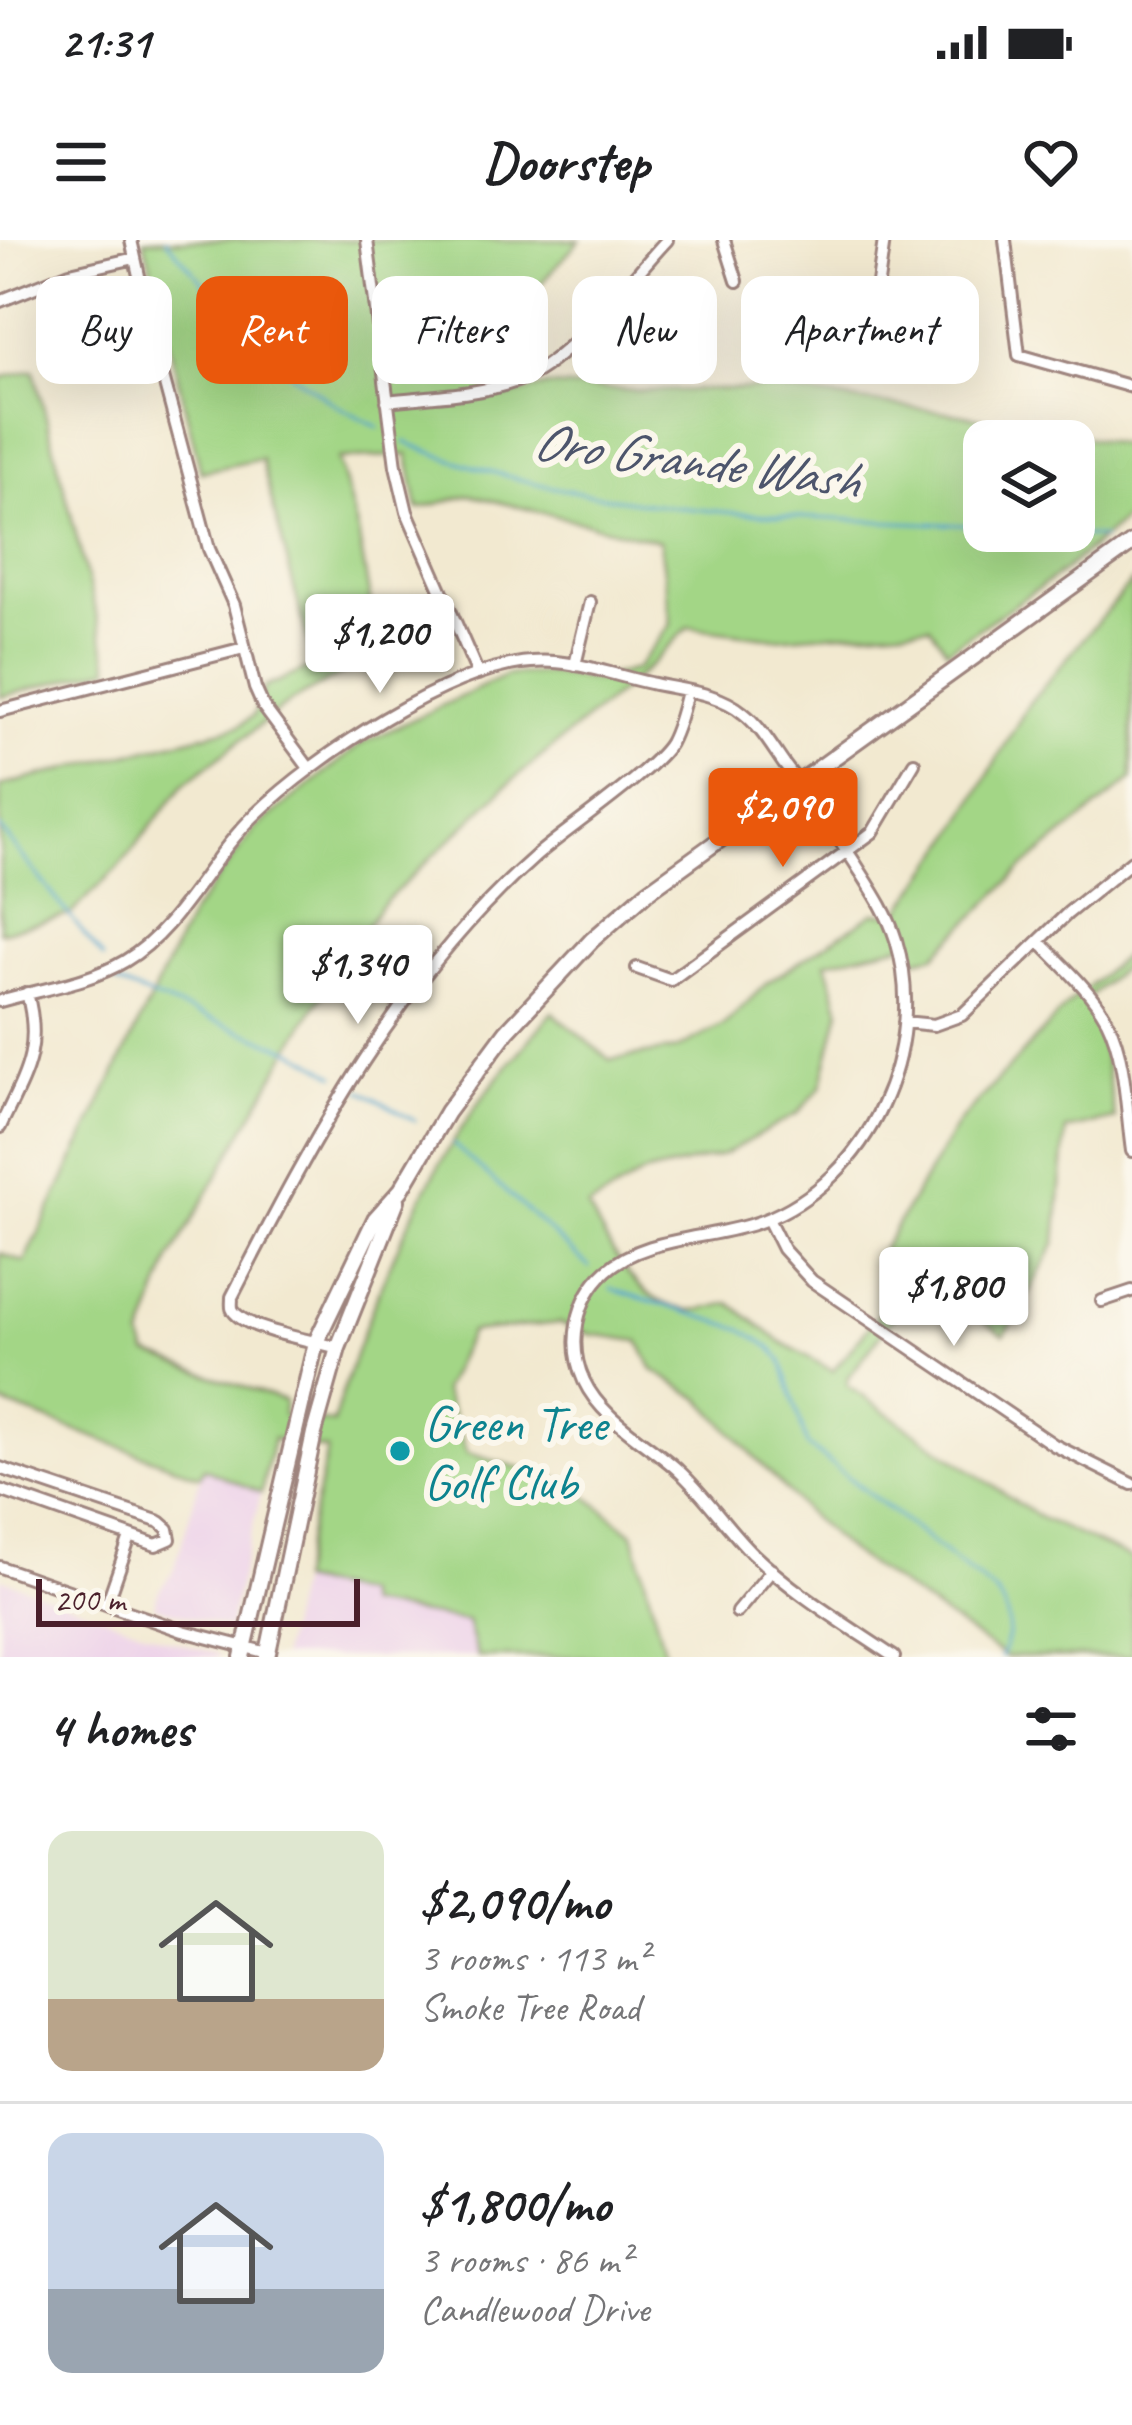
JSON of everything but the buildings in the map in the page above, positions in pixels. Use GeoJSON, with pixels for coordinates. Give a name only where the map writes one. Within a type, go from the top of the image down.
{"type":"FeatureCollection","features":[{"type":"Feature","properties":{"kind":"main road"},"geometry":{"type":"LineString","coordinates":[[268,1655],[314,1433],[338,1348],[401,1190],[447,1112],[507,1030],[548,984],[647,892],[1132,543]]}},
{"type":"Feature","properties":{"kind":"main road"},"geometry":{"type":"LineString","coordinates":[[243,1652],[316,1342],[375,1219],[401,1190]]}},
{"type":"Feature","properties":{"kind":"street"},"geometry":{"type":"LineString","coordinates":[[131,240],[209,549],[233,605],[263,706],[309,768]]}},
{"type":"Feature","properties":{"kind":"street"},"geometry":{"type":"LineString","coordinates":[[367,240],[407,512],[478,674]]}},
{"type":"Feature","properties":{"kind":"street"},"geometry":{"type":"LineString","coordinates":[[387,400],[499,386],[531,375],[564,352],[667,240]]}},
{"type":"Feature","properties":{"kind":"street"},"geometry":{"type":"LineString","coordinates":[[724,240],[737,280]]}},
{"type":"Feature","properties":{"kind":"street"},"geometry":{"type":"LineString","coordinates":[[879,276],[884,240]]}},
{"type":"Feature","properties":{"kind":"street"},"geometry":{"type":"LineString","coordinates":[[1005,240],[1019,355],[1132,387]]}},
{"type":"Feature","properties":{"kind":"street"},"geometry":{"type":"LineString","coordinates":[[0,301],[70,273],[135,258]]}},
{"type":"Feature","properties":{"kind":"street"},"geometry":{"type":"LineString","coordinates":[[575,665],[590,602]]}},
{"type":"Feature","properties":{"kind":"street"},"geometry":{"type":"LineString","coordinates":[[0,711],[244,648]]}},
{"type":"Feature","properties":{"kind":"street"},"geometry":{"type":"LineString","coordinates":[[0,1001],[104,972],[140,951],[154,940],[249,820],[309,768],[362,731],[478,674],[529,662],[575,665],[687,691],[743,712],[848,853],[879,900],[895,937],[904,987],[904,1022],[893,1081],[870,1130],[826,1180],[768,1219],[638,1251],[620,1260],[592,1287],[581,1309],[575,1342],[582,1377],[593,1398],[684,1475],[772,1570],[894,1657]]}},
{"type":"Feature","properties":{"kind":"street"},"geometry":{"type":"LineString","coordinates":[[338,1348],[252,1323],[232,1308],[232,1297],[297,1169],[397,1008],[455,938],[524,867],[659,756],[672,740],[687,691]]}},
{"type":"Feature","properties":{"kind":"street"},"geometry":{"type":"LineString","coordinates":[[637,968],[671,980],[848,853],[883,820],[914,763]]}},
{"type":"Feature","properties":{"kind":"street"},"geometry":{"type":"LineString","coordinates":[[904,1022],[934,1025],[962,1015],[1132,861]]}},
{"type":"Feature","properties":{"kind":"street"},"geometry":{"type":"LineString","coordinates":[[1039,941],[1088,991],[1109,1024],[1132,1151]]}},
{"type":"Feature","properties":{"kind":"street"},"geometry":{"type":"LineString","coordinates":[[0,1127],[33,1058],[34,1022],[27,993]]}},
{"type":"Feature","properties":{"kind":"street"},"geometry":{"type":"LineString","coordinates":[[768,1219],[783,1250],[812,1281],[1054,1444],[1132,1484]]}},
{"type":"Feature","properties":{"kind":"street"},"geometry":{"type":"LineString","coordinates":[[1102,1301],[1132,1291]]}},
{"type":"Feature","properties":{"kind":"street"},"geometry":{"type":"LineString","coordinates":[[0,1468],[160,1522],[170,1534],[160,1546],[1,1495]]}},
{"type":"Feature","properties":{"kind":"street"},"geometry":{"type":"LineString","coordinates":[[106,1604],[130,1537]]}},
{"type":"Feature","properties":{"kind":"street"},"geometry":{"type":"LineString","coordinates":[[0,1567],[243,1652],[268,1655]]}},
{"type":"Feature","properties":{"kind":"street"},"geometry":{"type":"LineString","coordinates":[[737,1612],[772,1570]]}},
{"type":"Feature","properties":{"kind":"shaded area"},"geometry":{"type":"Polygon","coordinates":[[[203,1468],[261,1493],[228,1628],[154,1606],[174,1571],[203,1468]]]}},
{"type":"Feature","properties":{"kind":"shaded area"},"geometry":{"type":"Polygon","coordinates":[[[0,1578],[217,1654],[220,1657],[0,1657],[0,1578]]]}},
{"type":"Feature","properties":{"kind":"shaded area"},"geometry":{"type":"Polygon","coordinates":[[[298,1581],[363,1594],[366,1605],[467,1621],[477,1657],[281,1657],[298,1581]]]}},
{"type":"Feature","properties":{"kind":"green space"},"geometry":{"type":"Polygon","coordinates":[[[144,240],[580,240],[548,276],[372,276],[372,384],[501,384],[504,397],[548,386],[639,391],[767,389],[992,420],[963,420],[963,552],[1086,552],[947,650],[930,626],[775,638],[688,627],[646,670],[506,786],[379,908],[306,1020],[170,1260],[142,1338],[147,1354],[285,1401],[283,1415],[333,1423],[376,1299],[431,1179],[477,1105],[552,1012],[610,1060],[677,1049],[725,1024],[767,983],[874,913],[898,914],[954,835],[1029,703],[1132,581],[1132,779],[1025,866],[935,955],[911,960],[905,944],[826,962],[840,1010],[821,1087],[798,1113],[723,1155],[643,1174],[588,1208],[628,1273],[656,1299],[692,1310],[730,1303],[780,1341],[833,1371],[909,1276],[882,1250],[958,1123],[1069,1003],[1132,949],[1132,959],[1084,1001],[1099,1029],[1115,1119],[1066,1130],[1056,1242],[1010,1327],[1004,1335],[921,1280],[848,1378],[848,1386],[1037,1516],[1132,1559],[1132,1657],[1005,1657],[849,1551],[702,1400],[653,1370],[639,1341],[590,1334],[559,1323],[470,1332],[443,1390],[467,1453],[569,1482],[633,1533],[666,1657],[477,1657],[467,1621],[365,1605],[363,1594],[298,1581],[327,1450],[273,1439],[261,1493],[204,1468],[200,1476],[0,1403],[0,1253],[25,1262],[191,914],[255,829],[361,744],[507,675],[550,673],[594,680],[636,669],[671,624],[660,541],[470,495],[418,509],[408,455],[338,459],[358,532],[373,617],[374,656],[290,702],[185,783],[123,862],[70,915],[0,932],[0,786],[239,726],[253,716],[265,687],[314,666],[261,459],[201,472],[172,354],[172,276],[153,276],[144,240]]]}},
{"type":"Feature","properties":{"kind":"green space"},"geometry":{"type":"Polygon","coordinates":[[[34,370],[110,668],[0,697],[0,378],[34,370]]]}},
{"type":"Feature","properties":{"kind":"green space"},"geometry":{"type":"Polygon","coordinates":[[[1095,439],[1132,446],[1132,513],[1095,544],[1095,439]]]}},
{"type":"Feature","properties":{"kind":"waterway","name":"Oro Grande Wash"},"geometry":{"type":"LineString","coordinates":[[166,240],[202,281],[228,330],[336,405],[378,427]]}},
{"type":"Feature","properties":{"kind":"waterway","name":"Oro Grande Wash"},"geometry":{"type":"LineString","coordinates":[[405,442],[474,467],[617,499],[764,515],[963,525]]}},
{"type":"Feature","properties":{"kind":"waterway","name":"Oro Grande Wash"},"geometry":{"type":"LineString","coordinates":[[1095,537],[1103,538]]}},
{"type":"Feature","properties":{"kind":"waterway"},"geometry":{"type":"LineString","coordinates":[[0,828],[103,958]]}},
{"type":"Feature","properties":{"kind":"waterway"},"geometry":{"type":"LineString","coordinates":[[116,983],[296,1052],[336,1075]]}},
{"type":"Feature","properties":{"kind":"waterway"},"geometry":{"type":"LineString","coordinates":[[361,1090],[415,1121]]}},
{"type":"Feature","properties":{"kind":"waterway"},"geometry":{"type":"LineString","coordinates":[[453,1144],[589,1267]]}},
{"type":"Feature","properties":{"kind":"waterway"},"geometry":{"type":"LineString","coordinates":[[611,1289],[742,1329],[770,1347],[782,1361],[807,1445],[996,1593],[1008,1625],[1000,1657]]}},
{"type":"Feature","properties":{"kind":"place","name":"Green Tree Golf Club"},"geometry":{"type":"Point","coordinates":[400,1451]}}]}
